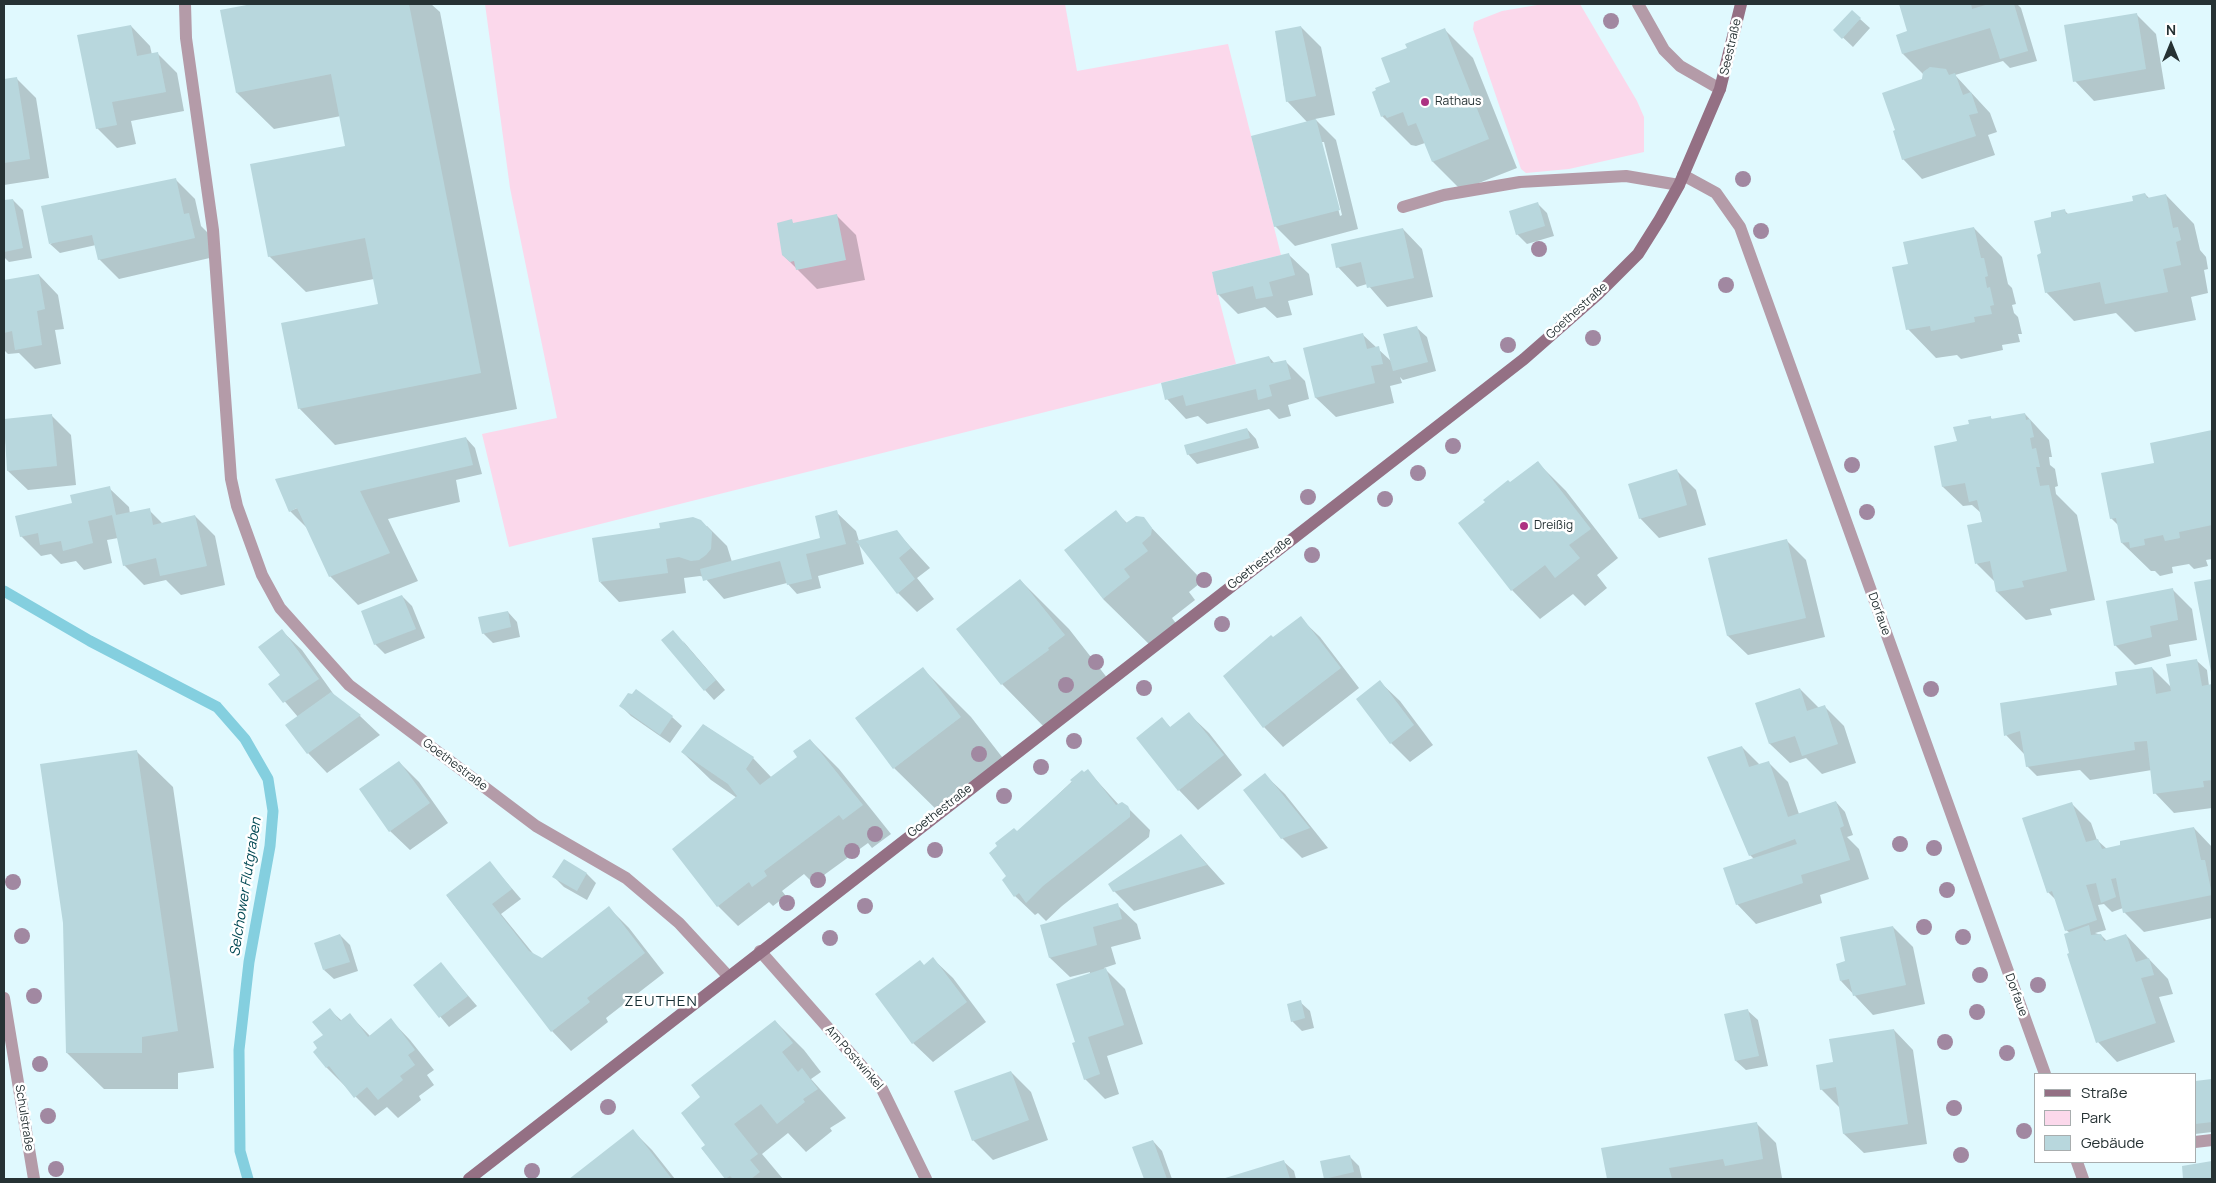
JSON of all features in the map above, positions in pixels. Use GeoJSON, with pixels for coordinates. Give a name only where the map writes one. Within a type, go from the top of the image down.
{"type":"FeatureCollection","features":[{"type":"Feature","properties":{"kind":"main road","name":"Seestraße"},"geometry":{"type":"LineString","coordinates":[[1720,89],[1741,4]]}},
{"type":"Feature","properties":{"kind":"main road","name":"Goethestraße"},"geometry":{"type":"LineString","coordinates":[[469,1179],[1524,359],[1597,295],[1638,254],[1660,220],[1681,180],[1720,89]]}},
{"type":"Feature","properties":{"kind":"street","name":"Goethestraße"},"geometry":{"type":"LineString","coordinates":[[185,4],[186,38],[204,154],[213,230],[227,444],[237,506],[262,575],[280,608],[349,685],[536,826],[626,878],[680,923],[728,976]]}},
{"type":"Feature","properties":{"kind":"street"},"geometry":{"type":"LineString","coordinates":[[1638,4],[1669,54],[1680,66],[1720,89]]}},
{"type":"Feature","properties":{"kind":"street","name":"Dorfaue"},"geometry":{"type":"LineString","coordinates":[[1403,207],[1444,195],[1520,182],[1626,176],[1681,180],[1716,193],[1740,227],[2045,1073]]}},
{"type":"Feature","properties":{"kind":"street","name":"Am Postwinkel"},"geometry":{"type":"LineString","coordinates":[[760,951],[882,1089],[926,1179]]}},
{"type":"Feature","properties":{"kind":"street","name":"Schulstraße"},"geometry":{"type":"LineString","coordinates":[[4,998],[34,1179]]}},
{"type":"Feature","properties":{"kind":"street"},"geometry":{"type":"LineString","coordinates":[[2196,1142],[2212,1140]]}},
{"type":"Feature","properties":{"kind":"street"},"geometry":{"type":"LineString","coordinates":[[2077,1163],[2083,1179]]}},
{"type":"Feature","properties":{"kind":"green space"},"geometry":{"type":"Polygon","coordinates":[[[485,4],[1065,4],[1077,71],[1228,44],[1281,255],[1212,272],[1236,364],[509,547],[482,434],[557,418],[510,188],[485,4]]]}},
{"type":"Feature","properties":{"kind":"green space"},"geometry":{"type":"Polygon","coordinates":[[[1543,4],[1580,4],[1637,101],[1644,117],[1644,152],[1569,169],[1526,173],[1521,169],[1473,29],[1474,22],[1502,11],[1543,4]]]}},
{"type":"Feature","properties":{"kind":"building"},"geometry":{"type":"Polygon","coordinates":[[[252,4],[409,4],[481,373],[298,409],[281,323],[378,304],[365,238],[268,257],[250,164],[345,146],[331,74],[236,93],[220,10],[252,4]]]}},
{"type":"Feature","properties":{"kind":"building"},"geometry":{"type":"Polygon","coordinates":[[[1899,4],[1971,4],[1972,9],[1989,4],[2014,4],[2028,51],[2000,59],[1990,28],[1902,54],[1896,35],[1907,31],[1899,4]]]}},
{"type":"Feature","properties":{"kind":"building"},"geometry":{"type":"Polygon","coordinates":[[[1852,10],[1861,18],[1842,39],[1833,30],[1852,10]]]}},
{"type":"Feature","properties":{"kind":"building"},"geometry":{"type":"Polygon","coordinates":[[[2137,13],[2146,69],[2073,82],[2064,25],[2137,13]]]}},
{"type":"Feature","properties":{"kind":"building"},"geometry":{"type":"Polygon","coordinates":[[[131,25],[137,56],[158,52],[166,92],[112,102],[117,125],[96,129],[77,35],[131,25]]]}},
{"type":"Feature","properties":{"kind":"building"},"geometry":{"type":"Polygon","coordinates":[[[1301,26],[1316,96],[1286,102],[1275,31],[1301,26]]]}},
{"type":"Feature","properties":{"kind":"building","name":"Rathaus"},"geometry":{"type":"Polygon","coordinates":[[[1445,28],[1489,139],[1432,162],[1416,123],[1408,126],[1403,112],[1387,118],[1385,115],[1381,117],[1372,92],[1376,90],[1375,88],[1390,82],[1381,58],[1407,48],[1405,44],[1445,28]]]}},
{"type":"Feature","properties":{"kind":"building"},"geometry":{"type":"Polygon","coordinates":[[[1930,67],[1946,69],[1949,75],[1955,73],[1963,95],[1971,92],[1978,113],[1969,115],[1976,136],[1902,160],[1893,131],[1895,130],[1882,93],[1922,79],[1923,72],[1930,67]]]}},
{"type":"Feature","properties":{"kind":"building"},"geometry":{"type":"Polygon","coordinates":[[[17,77],[30,159],[4,163],[4,79],[17,77]]]}},
{"type":"Feature","properties":{"kind":"building"},"geometry":{"type":"Polygon","coordinates":[[[1316,119],[1340,210],[1274,227],[1251,136],[1316,119]]]}},
{"type":"Feature","properties":{"kind":"building"},"geometry":{"type":"Polygon","coordinates":[[[176,178],[184,214],[189,213],[195,238],[98,260],[92,235],[49,244],[41,206],[176,178]]]}},
{"type":"Feature","properties":{"kind":"building"},"geometry":{"type":"Polygon","coordinates":[[[2145,193],[2147,198],[2166,194],[2173,228],[2178,227],[2181,240],[2176,242],[2181,265],[2163,269],[2168,292],[2105,304],[2100,282],[2045,293],[2037,255],[2041,253],[2034,221],[2051,217],[2051,212],[2065,209],[2066,214],[2133,201],[2132,196],[2145,193]]]}},
{"type":"Feature","properties":{"kind":"building"},"geometry":{"type":"Polygon","coordinates":[[[13,199],[23,248],[4,252],[4,200],[13,199]]]}},
{"type":"Feature","properties":{"kind":"building"},"geometry":{"type":"Polygon","coordinates":[[[1538,202],[1545,226],[1516,235],[1509,211],[1538,202]]]}},
{"type":"Feature","properties":{"kind":"building"},"geometry":{"type":"Polygon","coordinates":[[[837,214],[846,260],[796,270],[794,261],[790,262],[782,255],[777,223],[792,219],[793,223],[837,214]]]}},
{"type":"Feature","properties":{"kind":"building"},"geometry":{"type":"Polygon","coordinates":[[[1974,227],[1981,258],[1984,258],[1988,276],[1985,277],[1987,288],[1990,287],[1994,305],[1990,306],[1992,314],[1974,317],[1975,322],[1931,331],[1930,326],[1906,330],[1892,267],[1908,264],[1903,242],[1974,227]]]}},
{"type":"Feature","properties":{"kind":"building"},"geometry":{"type":"Polygon","coordinates":[[[1403,228],[1414,278],[1367,288],[1361,262],[1336,268],[1331,244],[1403,228]]]}},
{"type":"Feature","properties":{"kind":"building"},"geometry":{"type":"Polygon","coordinates":[[[1289,253],[1295,275],[1269,282],[1273,296],[1256,299],[1253,286],[1217,295],[1212,272],[1289,253]]]}},
{"type":"Feature","properties":{"kind":"building"},"geometry":{"type":"Polygon","coordinates":[[[39,274],[45,309],[37,311],[42,345],[15,350],[12,331],[4,333],[4,280],[39,274]]]}},
{"type":"Feature","properties":{"kind":"building"},"geometry":{"type":"Polygon","coordinates":[[[1417,326],[1428,362],[1393,371],[1383,334],[1417,326]]]}},
{"type":"Feature","properties":{"kind":"building"},"geometry":{"type":"Polygon","coordinates":[[[1363,333],[1367,349],[1379,346],[1383,364],[1371,366],[1375,383],[1315,398],[1303,348],[1363,333]]]}},
{"type":"Feature","properties":{"kind":"building"},"geometry":{"type":"Polygon","coordinates":[[[1269,356],[1271,363],[1286,360],[1291,379],[1269,385],[1272,396],[1258,400],[1256,389],[1186,406],[1183,395],[1165,400],[1161,383],[1269,356]]]}},
{"type":"Feature","properties":{"kind":"building"},"geometry":{"type":"Polygon","coordinates":[[[2025,413],[2026,420],[2030,419],[2034,437],[2030,438],[2032,449],[2036,448],[2040,467],[2036,467],[2040,486],[2049,485],[2067,571],[2022,581],[2024,587],[1996,592],[1990,561],[1975,564],[1967,525],[1982,522],[1977,500],[1969,502],[1965,483],[1942,487],[1934,446],[1957,441],[1953,427],[1969,424],[1968,420],[1991,416],[1991,419],[2025,413]]]}},
{"type":"Feature","properties":{"kind":"building"},"geometry":{"type":"Polygon","coordinates":[[[52,414],[57,466],[7,471],[4,419],[52,414]]]}},
{"type":"Feature","properties":{"kind":"building"},"geometry":{"type":"Polygon","coordinates":[[[1247,428],[1250,438],[1187,455],[1184,445],[1247,428]]]}},
{"type":"Feature","properties":{"kind":"building"},"geometry":{"type":"Polygon","coordinates":[[[2212,430],[2212,525],[2179,532],[2180,538],[2165,541],[2163,535],[2144,539],[2145,545],[2130,548],[2129,542],[2121,543],[2116,518],[2110,519],[2101,473],[2154,463],[2150,443],[2212,430]]]}},
{"type":"Feature","properties":{"kind":"building"},"geometry":{"type":"Polygon","coordinates":[[[466,437],[473,465],[360,491],[390,553],[329,577],[297,508],[289,512],[275,479],[466,437]]]}},
{"type":"Feature","properties":{"kind":"building","name":"Dreißig"},"geometry":{"type":"Polygon","coordinates":[[[1538,461],[1591,529],[1569,545],[1580,558],[1555,578],[1545,565],[1511,591],[1458,523],[1485,502],[1483,500],[1508,480],[1510,482],[1538,461]]]}},
{"type":"Feature","properties":{"kind":"building"},"geometry":{"type":"Polygon","coordinates":[[[1677,469],[1687,505],[1639,519],[1628,484],[1677,469]]]}},
{"type":"Feature","properties":{"kind":"building"},"geometry":{"type":"Polygon","coordinates":[[[110,486],[116,515],[150,508],[153,525],[195,515],[207,566],[160,576],[156,558],[123,566],[112,515],[88,521],[93,543],[63,551],[61,541],[40,545],[38,533],[20,537],[15,516],[72,503],[70,495],[110,486]]]}},
{"type":"Feature","properties":{"kind":"building"},"geometry":{"type":"Polygon","coordinates":[[[837,510],[846,544],[806,554],[812,579],[787,585],[780,561],[703,581],[700,569],[820,538],[815,516],[837,510]]]}},
{"type":"Feature","properties":{"kind":"building"},"geometry":{"type":"Polygon","coordinates":[[[1116,510],[1126,523],[1136,516],[1144,517],[1152,528],[1151,535],[1142,543],[1148,551],[1124,569],[1130,577],[1103,599],[1064,550],[1116,510]]]}},
{"type":"Feature","properties":{"kind":"building"},"geometry":{"type":"Polygon","coordinates":[[[693,517],[701,520],[712,532],[711,549],[699,560],[691,561],[679,557],[666,559],[668,573],[599,582],[592,538],[660,528],[659,523],[693,517]]]}},
{"type":"Feature","properties":{"kind":"building"},"geometry":{"type":"Polygon","coordinates":[[[897,530],[911,548],[899,558],[915,579],[897,594],[856,541],[897,530]]]}},
{"type":"Feature","properties":{"kind":"building"},"geometry":{"type":"Polygon","coordinates":[[[1787,539],[1806,618],[1727,636],[1708,558],[1787,539]]]}},
{"type":"Feature","properties":{"kind":"building"},"geometry":{"type":"Polygon","coordinates":[[[1020,579],[1065,635],[1048,648],[1049,650],[1001,685],[956,629],[1020,579]]]}},
{"type":"Feature","properties":{"kind":"building"},"geometry":{"type":"Polygon","coordinates":[[[2212,579],[2212,672],[2211,672],[2194,582],[2212,579]]]}},
{"type":"Feature","properties":{"kind":"building"},"geometry":{"type":"Polygon","coordinates":[[[2173,588],[2178,620],[2150,626],[2152,637],[2114,646],[2106,601],[2173,588]]]}},
{"type":"Feature","properties":{"kind":"building"},"geometry":{"type":"Polygon","coordinates":[[[402,595],[416,629],[374,645],[361,611],[402,595]]]}},
{"type":"Feature","properties":{"kind":"building"},"geometry":{"type":"Polygon","coordinates":[[[508,611],[511,627],[482,634],[478,617],[508,611]]]}},
{"type":"Feature","properties":{"kind":"building"},"geometry":{"type":"Polygon","coordinates":[[[1301,616],[1341,668],[1263,728],[1223,676],[1271,635],[1273,637],[1301,616]]]}},
{"type":"Feature","properties":{"kind":"building"},"geometry":{"type":"Polygon","coordinates":[[[282,629],[319,679],[283,703],[268,684],[280,675],[258,647],[282,629]]]}},
{"type":"Feature","properties":{"kind":"building"},"geometry":{"type":"Polygon","coordinates":[[[673,630],[716,680],[704,691],[661,640],[673,630]]]}},
{"type":"Feature","properties":{"kind":"building"},"geometry":{"type":"Polygon","coordinates":[[[2197,659],[2202,686],[2212,684],[2212,780],[2203,781],[2204,787],[2153,794],[2147,741],[2134,742],[2135,750],[2026,767],[2020,731],[2004,736],[2000,703],[2117,685],[2115,672],[2152,667],[2156,694],[2171,691],[2166,664],[2197,659]]]}},
{"type":"Feature","properties":{"kind":"building"},"geometry":{"type":"Polygon","coordinates":[[[923,667],[961,717],[893,769],[855,718],[923,667]]]}},
{"type":"Feature","properties":{"kind":"building"},"geometry":{"type":"Polygon","coordinates":[[[1380,680],[1414,725],[1390,744],[1356,699],[1380,680]]]}},
{"type":"Feature","properties":{"kind":"building"},"geometry":{"type":"Polygon","coordinates":[[[1800,688],[1807,711],[1825,705],[1838,744],[1802,756],[1795,736],[1769,744],[1755,703],[1800,688]]]}},
{"type":"Feature","properties":{"kind":"building"},"geometry":{"type":"Polygon","coordinates":[[[636,689],[673,716],[660,735],[619,706],[628,693],[632,694],[636,689]]]}},
{"type":"Feature","properties":{"kind":"building"},"geometry":{"type":"Polygon","coordinates":[[[331,692],[361,715],[307,754],[285,725],[331,692]]]}},
{"type":"Feature","properties":{"kind":"building"},"geometry":{"type":"Polygon","coordinates":[[[1189,712],[1224,755],[1178,791],[1136,738],[1162,717],[1170,727],[1189,712]]]}},
{"type":"Feature","properties":{"kind":"building"},"geometry":{"type":"Polygon","coordinates":[[[703,724],[754,757],[746,769],[760,785],[797,757],[793,751],[810,739],[863,805],[843,820],[839,815],[764,871],[767,876],[752,887],[749,882],[717,907],[672,849],[737,796],[728,784],[681,752],[703,724]]]}},
{"type":"Feature","properties":{"kind":"building"},"geometry":{"type":"Polygon","coordinates":[[[1742,746],[1749,767],[1769,761],[1788,817],[1836,801],[1844,826],[1840,828],[1850,860],[1801,875],[1803,883],[1736,905],[1723,868],[1797,844],[1795,839],[1749,856],[1707,757],[1742,746]]]}},
{"type":"Feature","properties":{"kind":"building"},"geometry":{"type":"Polygon","coordinates":[[[137,750],[178,1031],[142,1037],[142,1053],[66,1053],[63,923],[40,764],[137,750]]]}},
{"type":"Feature","properties":{"kind":"building"},"geometry":{"type":"Polygon","coordinates":[[[399,761],[430,803],[389,832],[359,789],[399,761]]]}},
{"type":"Feature","properties":{"kind":"building"},"geometry":{"type":"Polygon","coordinates":[[[1088,769],[1116,805],[1122,802],[1128,806],[1130,817],[1043,886],[1026,903],[1019,893],[1014,897],[1002,880],[1006,876],[989,853],[997,846],[995,843],[1014,828],[1017,831],[1072,782],[1070,780],[1082,770],[1084,772],[1088,769]]]}},
{"type":"Feature","properties":{"kind":"building"},"geometry":{"type":"Polygon","coordinates":[[[1265,773],[1310,828],[1281,839],[1243,790],[1265,773]]]}},
{"type":"Feature","properties":{"kind":"building"},"geometry":{"type":"Polygon","coordinates":[[[2072,802],[2086,842],[2098,839],[2102,849],[2120,845],[2120,841],[2194,827],[2201,860],[2205,860],[2212,895],[2123,913],[2116,878],[2111,879],[2116,897],[2101,903],[2096,883],[2086,885],[2097,920],[2065,931],[2052,891],[2047,893],[2022,818],[2072,802]]]}},
{"type":"Feature","properties":{"kind":"building"},"geometry":{"type":"Polygon","coordinates":[[[1181,834],[1207,865],[1113,892],[1108,884],[1181,834]]]}},
{"type":"Feature","properties":{"kind":"building"},"geometry":{"type":"Polygon","coordinates":[[[564,859],[587,873],[577,891],[552,877],[564,859]]]}},
{"type":"Feature","properties":{"kind":"building"},"geometry":{"type":"Polygon","coordinates":[[[490,861],[512,889],[492,904],[529,951],[542,958],[609,906],[645,953],[587,998],[590,1002],[551,1032],[446,895],[490,861]]]}},
{"type":"Feature","properties":{"kind":"building"},"geometry":{"type":"Polygon","coordinates":[[[1118,903],[1122,919],[1093,927],[1097,945],[1049,958],[1040,925],[1118,903]]]}},
{"type":"Feature","properties":{"kind":"building"},"geometry":{"type":"Polygon","coordinates":[[[2089,925],[2091,935],[2101,934],[2104,941],[2126,934],[2136,962],[2149,958],[2154,975],[2141,978],[2156,1023],[2096,1043],[2067,954],[2069,953],[2064,934],[2089,925]]]}},
{"type":"Feature","properties":{"kind":"building"},"geometry":{"type":"Polygon","coordinates":[[[1893,926],[1906,985],[1853,996],[1849,979],[1840,981],[1836,964],[1845,961],[1840,937],[1893,926]]]}},
{"type":"Feature","properties":{"kind":"building"},"geometry":{"type":"Polygon","coordinates":[[[340,934],[350,962],[323,970],[314,943],[340,934]]]}},
{"type":"Feature","properties":{"kind":"building"},"geometry":{"type":"Polygon","coordinates":[[[933,957],[967,1002],[912,1044],[875,994],[920,960],[924,965],[933,957]]]}},
{"type":"Feature","properties":{"kind":"building"},"geometry":{"type":"Polygon","coordinates":[[[441,962],[468,996],[439,1018],[413,985],[441,962]]]}},
{"type":"Feature","properties":{"kind":"building"},"geometry":{"type":"Polygon","coordinates":[[[1106,968],[1124,1025],[1088,1037],[1100,1074],[1084,1080],[1072,1043],[1075,1042],[1056,984],[1106,968]]]}},
{"type":"Feature","properties":{"kind":"building"},"geometry":{"type":"Polygon","coordinates":[[[1301,1000],[1305,1018],[1291,1022],[1287,1004],[1301,1000]]]}},
{"type":"Feature","properties":{"kind":"building"},"geometry":{"type":"Polygon","coordinates":[[[330,1008],[340,1021],[350,1013],[368,1037],[391,1018],[415,1050],[408,1055],[415,1065],[400,1076],[403,1080],[378,1100],[367,1087],[354,1098],[329,1066],[326,1068],[313,1052],[317,1048],[313,1042],[323,1035],[312,1022],[330,1008]]]}},
{"type":"Feature","properties":{"kind":"building"},"geometry":{"type":"Polygon","coordinates":[[[1748,1009],[1759,1056],[1735,1061],[1724,1014],[1748,1009]]]}},
{"type":"Feature","properties":{"kind":"building"},"geometry":{"type":"Polygon","coordinates":[[[775,1020],[793,1043],[782,1052],[798,1072],[802,1068],[818,1089],[803,1099],[805,1102],[777,1124],[761,1104],[734,1124],[758,1154],[750,1160],[760,1172],[751,1179],[733,1179],[730,1176],[725,1179],[701,1148],[705,1145],[681,1113],[700,1097],[691,1085],[775,1020]]]}},
{"type":"Feature","properties":{"kind":"building"},"geometry":{"type":"Polygon","coordinates":[[[1894,1029],[1908,1124],[1843,1134],[1836,1087],[1820,1090],[1816,1065],[1833,1062],[1829,1039],[1894,1029]]]}},
{"type":"Feature","properties":{"kind":"building"},"geometry":{"type":"Polygon","coordinates":[[[1011,1071],[1029,1120],[972,1141],[954,1091],[1011,1071]]]}},
{"type":"Feature","properties":{"kind":"building"},"geometry":{"type":"Polygon","coordinates":[[[2212,1079],[2212,1122],[2196,1124],[2196,1081],[2212,1079]]]}},
{"type":"Feature","properties":{"kind":"building"},"geometry":{"type":"Polygon","coordinates":[[[1757,1122],[1763,1159],[1725,1166],[1723,1159],[1669,1168],[1672,1179],[1607,1179],[1601,1148],[1757,1122]]]}},
{"type":"Feature","properties":{"kind":"building"},"geometry":{"type":"Polygon","coordinates":[[[633,1129],[672,1179],[569,1179],[633,1129]]]}},
{"type":"Feature","properties":{"kind":"building"},"geometry":{"type":"Polygon","coordinates":[[[1153,1140],[1167,1179],[1144,1179],[1132,1147],[1153,1140]]]}},
{"type":"Feature","properties":{"kind":"building"},"geometry":{"type":"Polygon","coordinates":[[[1350,1155],[1354,1172],[1324,1179],[1320,1161],[1350,1155]]]}},
{"type":"Feature","properties":{"kind":"building"},"geometry":{"type":"Polygon","coordinates":[[[1284,1160],[1290,1179],[1222,1179],[1284,1160]]]}},
{"type":"Feature","properties":{"kind":"building"},"geometry":{"type":"Polygon","coordinates":[[[2212,1161],[2212,1179],[2183,1179],[2182,1166],[2212,1161]]]}},
{"type":"Feature","properties":{"kind":"waterway","name":"Selchower Flutgraben"},"geometry":{"type":"LineString","coordinates":[[4,591],[90,641],[217,707],[245,739],[268,779],[273,811],[270,846],[249,962],[239,1050],[240,1151],[248,1179]]}},
{"type":"Feature","properties":{"kind":"place","name":"Rathaus"},"geometry":{"type":"Point","coordinates":[1425,102]}},
{"type":"Feature","properties":{"kind":"place","name":"Dreißig"},"geometry":{"type":"Point","coordinates":[1524,526]}},
{"type":"Feature","properties":{"kind":"district","name":"ZEUTHEN"},"geometry":{"type":"Point","coordinates":[661,1002]}}]}
